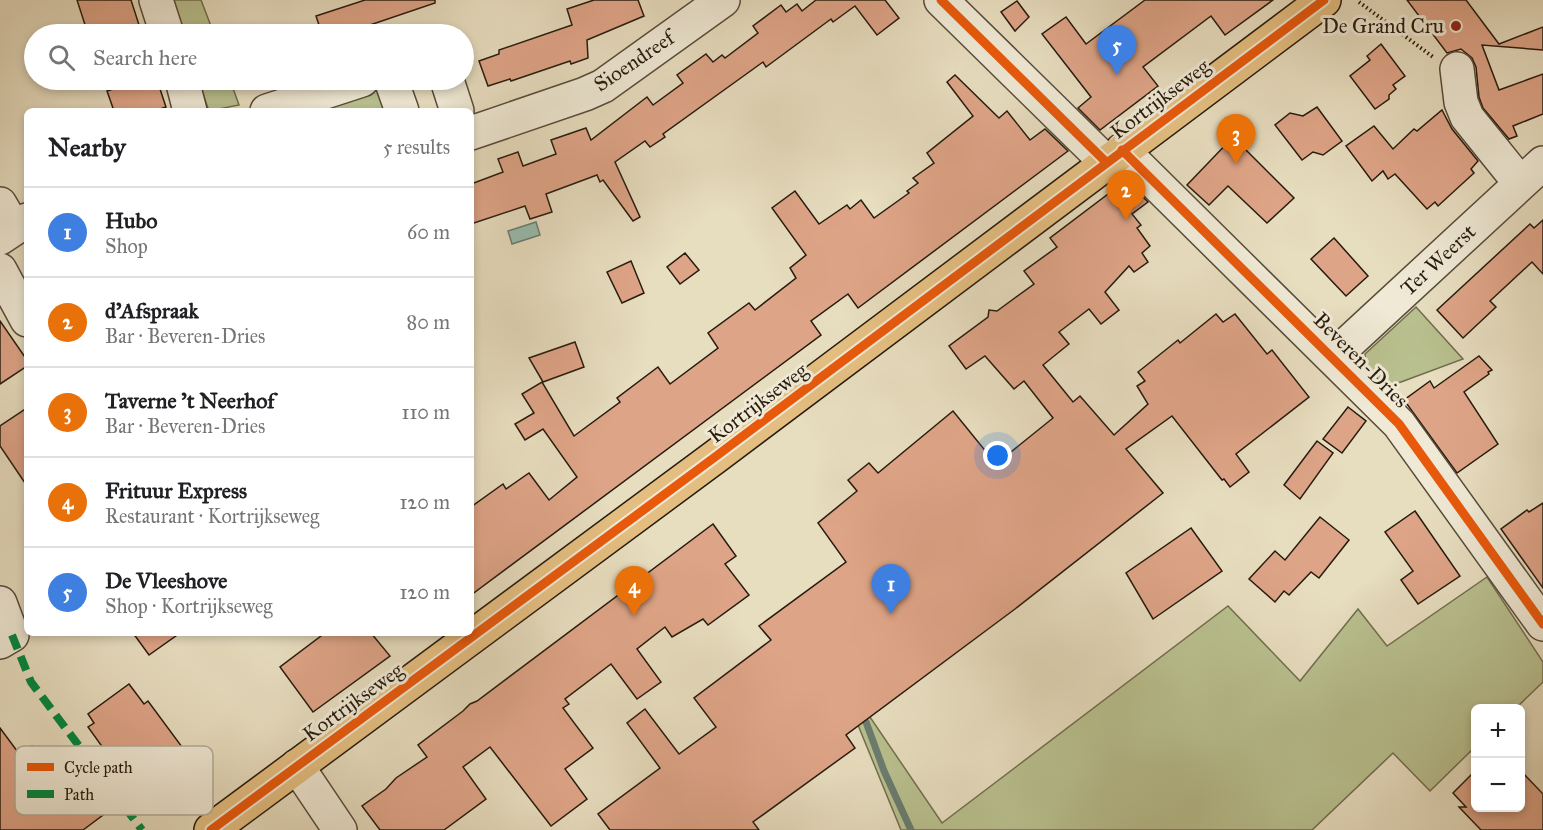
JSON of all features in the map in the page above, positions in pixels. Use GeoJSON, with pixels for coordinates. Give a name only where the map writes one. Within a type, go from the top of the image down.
{"type":"FeatureCollection","features":[{"type":"Feature","properties":{"kind":"main road","name":"Kortrijkseweg"},"geometry":{"type":"LineString","coordinates":[[474,636],[715,458],[1324,0]]}},
{"type":"Feature","properties":{"kind":"main road","name":"Kortrijkseweg"},"geometry":{"type":"LineString","coordinates":[[211,830],[473,636]]}},
{"type":"Feature","properties":{"kind":"street"},"geometry":{"type":"LineString","coordinates":[[156,0],[164,24]]}},
{"type":"Feature","properties":{"kind":"street","name":"Sioendreef"},"geometry":{"type":"LineString","coordinates":[[474,132],[603,86],[723,0]]}},
{"type":"Feature","properties":{"kind":"street","name":"Beveren-Dries"},"geometry":{"type":"LineString","coordinates":[[943,1],[1333,357],[1399,424],[1543,624]]}},
{"type":"Feature","properties":{"kind":"street"},"geometry":{"type":"LineString","coordinates":[[1457,69],[1461,102],[1467,117],[1532,173]]}},
{"type":"Feature","properties":{"kind":"street"},"geometry":{"type":"LineString","coordinates":[[185,90],[189,108]]}},
{"type":"Feature","properties":{"kind":"street"},"geometry":{"type":"LineString","coordinates":[[276,108],[331,90]]}},
{"type":"Feature","properties":{"kind":"street"},"geometry":{"type":"LineString","coordinates":[[395,90],[401,108]]}},
{"type":"Feature","properties":{"kind":"street"},"geometry":{"type":"LineString","coordinates":[[450,90],[456,108]]}},
{"type":"Feature","properties":{"kind":"street","name":"Ter Weerst"},"geometry":{"type":"LineString","coordinates":[[1333,357],[1532,173]]}},
{"type":"Feature","properties":{"kind":"street"},"geometry":{"type":"LineString","coordinates":[[0,270],[24,314]]}},
{"type":"Feature","properties":{"kind":"street"},"geometry":{"type":"LineString","coordinates":[[0,603],[6,638]]}},
{"type":"Feature","properties":{"kind":"street"},"geometry":{"type":"LineString","coordinates":[[297,766],[339,830]]}},
{"type":"Feature","properties":{"kind":"path"},"geometry":{"type":"LineString","coordinates":[[1359,2],[1447,68],[1457,69]]}},
{"type":"Feature","properties":{"kind":"green space"},"geometry":{"type":"Polygon","coordinates":[[[172,0],[201,0],[210,24],[180,24],[172,0]]]}},
{"type":"Feature","properties":{"kind":"green space"},"geometry":{"type":"Polygon","coordinates":[[[202,90],[234,90],[239,105],[208,108],[202,90]]]}},
{"type":"Feature","properties":{"kind":"green space"},"geometry":{"type":"Polygon","coordinates":[[[364,90],[381,90],[395,108],[303,108],[364,90]]]}},
{"type":"Feature","properties":{"kind":"green space"},"geometry":{"type":"Polygon","coordinates":[[[1416,307],[1463,359],[1382,389],[1366,370],[1365,354],[1416,307]]]}},
{"type":"Feature","properties":{"kind":"green space"},"geometry":{"type":"Polygon","coordinates":[[[1487,577],[1543,662],[1543,682],[1520,704],[1471,704],[1471,751],[1430,791],[1393,753],[1312,830],[901,830],[858,725],[870,717],[942,823],[1228,606],[1300,681],[1358,609],[1387,646],[1487,577]]]}},
{"type":"Feature","properties":{"kind":"water"},"geometry":{"type":"Polygon","coordinates":[[[536,222],[540,235],[512,244],[508,231],[536,222]]]}},
{"type":"Feature","properties":{"kind":"building"},"geometry":{"type":"Polygon","coordinates":[[[77,0],[131,0],[139,24],[85,24],[77,0]]]}},
{"type":"Feature","properties":{"kind":"building"},"geometry":{"type":"Polygon","coordinates":[[[365,0],[435,0],[435,3],[373,24],[319,24],[316,16],[365,0]]]}},
{"type":"Feature","properties":{"kind":"building"},"geometry":{"type":"Polygon","coordinates":[[[594,0],[638,0],[644,16],[587,40],[588,58],[571,64],[570,61],[511,81],[510,79],[488,86],[479,61],[499,54],[499,50],[572,25],[567,9],[594,0]]]}},
{"type":"Feature","properties":{"kind":"building"},"geometry":{"type":"Polygon","coordinates":[[[816,0],[885,0],[899,18],[877,35],[855,6],[833,22],[831,19],[766,67],[763,62],[663,134],[665,137],[650,147],[645,141],[615,162],[640,217],[633,221],[603,180],[600,182],[597,175],[546,194],[552,212],[530,219],[525,206],[474,223],[474,183],[503,172],[498,159],[518,152],[523,166],[556,154],[551,140],[586,128],[591,140],[647,97],[653,105],[683,83],[677,75],[706,54],[713,62],[722,55],[725,58],[758,33],[753,26],[781,5],[786,12],[797,4],[802,11],[816,0]]]}},
{"type":"Feature","properties":{"kind":"building"},"geometry":{"type":"Polygon","coordinates":[[[1145,0],[1273,0],[1225,35],[1211,16],[1143,67],[1158,86],[1100,130],[1078,108],[1091,97],[1042,34],[1066,17],[1086,44],[1145,0]]]}},
{"type":"Feature","properties":{"kind":"building"},"geometry":{"type":"Polygon","coordinates":[[[1407,0],[1466,0],[1499,44],[1543,27],[1543,50],[1482,45],[1499,90],[1543,74],[1543,114],[1513,126],[1517,136],[1509,139],[1483,108],[1479,97],[1476,67],[1472,58],[1461,49],[1447,53],[1407,0]]]}},
{"type":"Feature","properties":{"kind":"building"},"geometry":{"type":"Polygon","coordinates":[[[1017,1],[1029,17],[1015,31],[1001,12],[1017,1]]]}},
{"type":"Feature","properties":{"kind":"building"},"geometry":{"type":"Polygon","coordinates":[[[1381,44],[1405,76],[1393,85],[1396,89],[1389,95],[1389,99],[1375,109],[1350,76],[1370,60],[1367,56],[1381,44]]]}},
{"type":"Feature","properties":{"kind":"building"},"geometry":{"type":"Polygon","coordinates":[[[955,75],[999,118],[1007,111],[1030,140],[1045,129],[1068,151],[858,308],[848,294],[811,321],[821,335],[474,593],[474,505],[503,484],[506,489],[529,473],[549,500],[577,477],[543,429],[525,440],[515,424],[534,413],[522,394],[542,382],[574,436],[620,402],[617,398],[658,367],[670,384],[718,348],[708,333],[749,303],[755,310],[796,278],[790,268],[806,255],[772,208],[795,191],[819,224],[847,205],[850,209],[861,200],[874,218],[909,193],[907,191],[918,183],[913,178],[934,163],[927,153],[973,116],[947,82],[955,75]]]}},
{"type":"Feature","properties":{"kind":"building"},"geometry":{"type":"Polygon","coordinates":[[[160,90],[166,107],[113,108],[107,91],[160,90]]]}},
{"type":"Feature","properties":{"kind":"building"},"geometry":{"type":"Polygon","coordinates":[[[1317,107],[1342,141],[1323,155],[1313,152],[1302,160],[1275,125],[1290,113],[1303,116],[1317,107]]]}},
{"type":"Feature","properties":{"kind":"building"},"geometry":{"type":"Polygon","coordinates":[[[1442,110],[1452,129],[1478,161],[1471,169],[1474,173],[1438,206],[1435,202],[1427,209],[1395,174],[1388,179],[1383,171],[1372,181],[1346,146],[1374,126],[1393,149],[1414,129],[1417,131],[1442,110]]]}},
{"type":"Feature","properties":{"kind":"building"},"geometry":{"type":"Polygon","coordinates":[[[1233,137],[1294,198],[1267,223],[1228,186],[1209,205],[1187,185],[1233,137]]]}},
{"type":"Feature","properties":{"kind":"building"},"geometry":{"type":"Polygon","coordinates":[[[1124,182],[1128,182],[1148,202],[1132,214],[1141,225],[1137,228],[1150,246],[1142,253],[1148,262],[1134,272],[1129,266],[1105,292],[1119,310],[1101,324],[1089,309],[1059,332],[1069,344],[1043,365],[1073,402],[1080,396],[1114,435],[1148,404],[1137,386],[1145,381],[1138,372],[1178,340],[1180,343],[1216,314],[1223,322],[1235,314],[1267,354],[1272,350],[1309,397],[1236,454],[1249,472],[1230,487],[1172,416],[1126,449],[1163,493],[1015,609],[846,735],[855,748],[753,822],[759,830],[610,830],[598,814],[660,768],[627,723],[645,709],[679,754],[716,727],[694,698],[771,640],[759,626],[846,562],[818,523],[857,491],[848,480],[869,463],[878,473],[953,411],[996,464],[1053,418],[1024,381],[1014,389],[985,356],[966,369],[949,346],[988,317],[989,310],[997,311],[1034,284],[1024,271],[1057,247],[1050,238],[1124,182]]]}},
{"type":"Feature","properties":{"kind":"building"},"geometry":{"type":"Polygon","coordinates":[[[1543,220],[1543,274],[1532,262],[1490,301],[1496,307],[1463,338],[1437,310],[1530,224],[1534,228],[1543,220]]]}},
{"type":"Feature","properties":{"kind":"building"},"geometry":{"type":"Polygon","coordinates":[[[1334,238],[1368,276],[1346,296],[1311,259],[1334,238]]]}},
{"type":"Feature","properties":{"kind":"building"},"geometry":{"type":"Polygon","coordinates":[[[685,253],[699,270],[680,284],[667,267],[685,253]]]}},
{"type":"Feature","properties":{"kind":"building"},"geometry":{"type":"Polygon","coordinates":[[[631,261],[644,293],[622,303],[607,272],[631,261]]]}},
{"type":"Feature","properties":{"kind":"building"},"geometry":{"type":"Polygon","coordinates":[[[0,321],[24,356],[24,368],[0,384],[0,321]]]}},
{"type":"Feature","properties":{"kind":"building"},"geometry":{"type":"Polygon","coordinates":[[[575,342],[584,367],[543,382],[529,358],[575,342]]]}},
{"type":"Feature","properties":{"kind":"building"},"geometry":{"type":"Polygon","coordinates":[[[1479,356],[1492,370],[1464,392],[1498,444],[1457,473],[1404,400],[1430,381],[1434,388],[1479,356]]]}},
{"type":"Feature","properties":{"kind":"building"},"geometry":{"type":"Polygon","coordinates":[[[1348,407],[1366,421],[1342,453],[1323,439],[1348,407]]]}},
{"type":"Feature","properties":{"kind":"building"},"geometry":{"type":"Polygon","coordinates":[[[24,410],[24,482],[0,446],[0,426],[24,410]]]}},
{"type":"Feature","properties":{"kind":"building"},"geometry":{"type":"Polygon","coordinates":[[[1317,441],[1333,453],[1300,499],[1284,485],[1317,441]]]}},
{"type":"Feature","properties":{"kind":"building"},"geometry":{"type":"Polygon","coordinates":[[[1543,503],[1543,588],[1501,529],[1527,510],[1529,512],[1543,503]]]}},
{"type":"Feature","properties":{"kind":"building"},"geometry":{"type":"Polygon","coordinates":[[[1415,511],[1460,576],[1418,604],[1401,580],[1413,571],[1385,532],[1415,511]]]}},
{"type":"Feature","properties":{"kind":"building"},"geometry":{"type":"Polygon","coordinates":[[[1320,517],[1349,540],[1319,578],[1311,572],[1289,595],[1284,591],[1275,602],[1249,579],[1275,551],[1285,560],[1320,517]]]}},
{"type":"Feature","properties":{"kind":"building"},"geometry":{"type":"Polygon","coordinates":[[[713,524],[736,556],[725,564],[749,595],[708,625],[703,619],[672,637],[665,627],[637,649],[661,682],[637,699],[611,664],[565,699],[569,704],[563,708],[593,748],[565,769],[587,799],[551,826],[490,747],[463,767],[486,799],[444,830],[380,830],[362,806],[386,789],[396,778],[427,757],[418,745],[713,524]]]}},
{"type":"Feature","properties":{"kind":"building"},"geometry":{"type":"Polygon","coordinates":[[[1191,528],[1222,571],[1153,619],[1126,573],[1191,528]]]}},
{"type":"Feature","properties":{"kind":"building"},"geometry":{"type":"Polygon","coordinates":[[[135,636],[176,636],[149,655],[135,636]]]}},
{"type":"Feature","properties":{"kind":"building"},"geometry":{"type":"Polygon","coordinates":[[[321,636],[373,636],[390,656],[313,712],[280,667],[321,636]]]}},
{"type":"Feature","properties":{"kind":"building"},"geometry":{"type":"Polygon","coordinates":[[[129,684],[144,704],[148,701],[181,746],[102,746],[88,727],[94,723],[88,714],[129,684]]]}},
{"type":"Feature","properties":{"kind":"building"},"geometry":{"type":"Polygon","coordinates":[[[0,728],[15,748],[15,815],[103,815],[83,830],[0,830],[0,728]]]}},
{"type":"Feature","properties":{"kind":"building"},"geometry":{"type":"Polygon","coordinates":[[[1471,775],[1471,812],[1525,812],[1525,775],[1543,794],[1543,830],[1481,830],[1459,807],[1466,807],[1453,793],[1471,775]]]}},
{"type":"Feature","properties":{"kind":"waterway"},"geometry":{"type":"LineString","coordinates":[[866,722],[884,771],[911,830]]}},
{"type":"Feature","properties":{"kind":"marked path"},"geometry":{"type":"LineString","coordinates":[[12,635],[31,682],[79,746]]}},
{"type":"Feature","properties":{"kind":"marked path"},"geometry":{"type":"LineString","coordinates":[[131,815],[142,830]]}},
{"type":"Feature","properties":{"kind":"cycle path"},"geometry":{"type":"LineString","coordinates":[[941,0],[1106,162]]}},
{"type":"Feature","properties":{"kind":"cycle path"},"geometry":{"type":"LineString","coordinates":[[474,635],[1324,0]]}},
{"type":"Feature","properties":{"kind":"cycle path"},"geometry":{"type":"LineString","coordinates":[[1122,150],[1399,424],[1543,624]]}},
{"type":"Feature","properties":{"kind":"cycle path"},"geometry":{"type":"LineString","coordinates":[[211,830],[473,636]]}},
{"type":"Feature","properties":{"kind":"place","name":"De Grand Cru"},"geometry":{"type":"Point","coordinates":[1456,26]}},
{"type":"Feature","properties":{"kind":"place","name":"De Vleeshove"},"geometry":{"type":"Point","coordinates":[1117,75]}},
{"type":"Feature","properties":{"kind":"place","name":"Taverne 't Neerhof"},"geometry":{"type":"Point","coordinates":[1236,164]}},
{"type":"Feature","properties":{"kind":"place","name":"d'Afspraak"},"geometry":{"type":"Point","coordinates":[1126,220]}},
{"type":"Feature","properties":{"kind":"place","name":"Hubo"},"geometry":{"type":"Point","coordinates":[891,614]}},
{"type":"Feature","properties":{"kind":"place","name":"Frituur Express"},"geometry":{"type":"Point","coordinates":[634,616]}}]}
